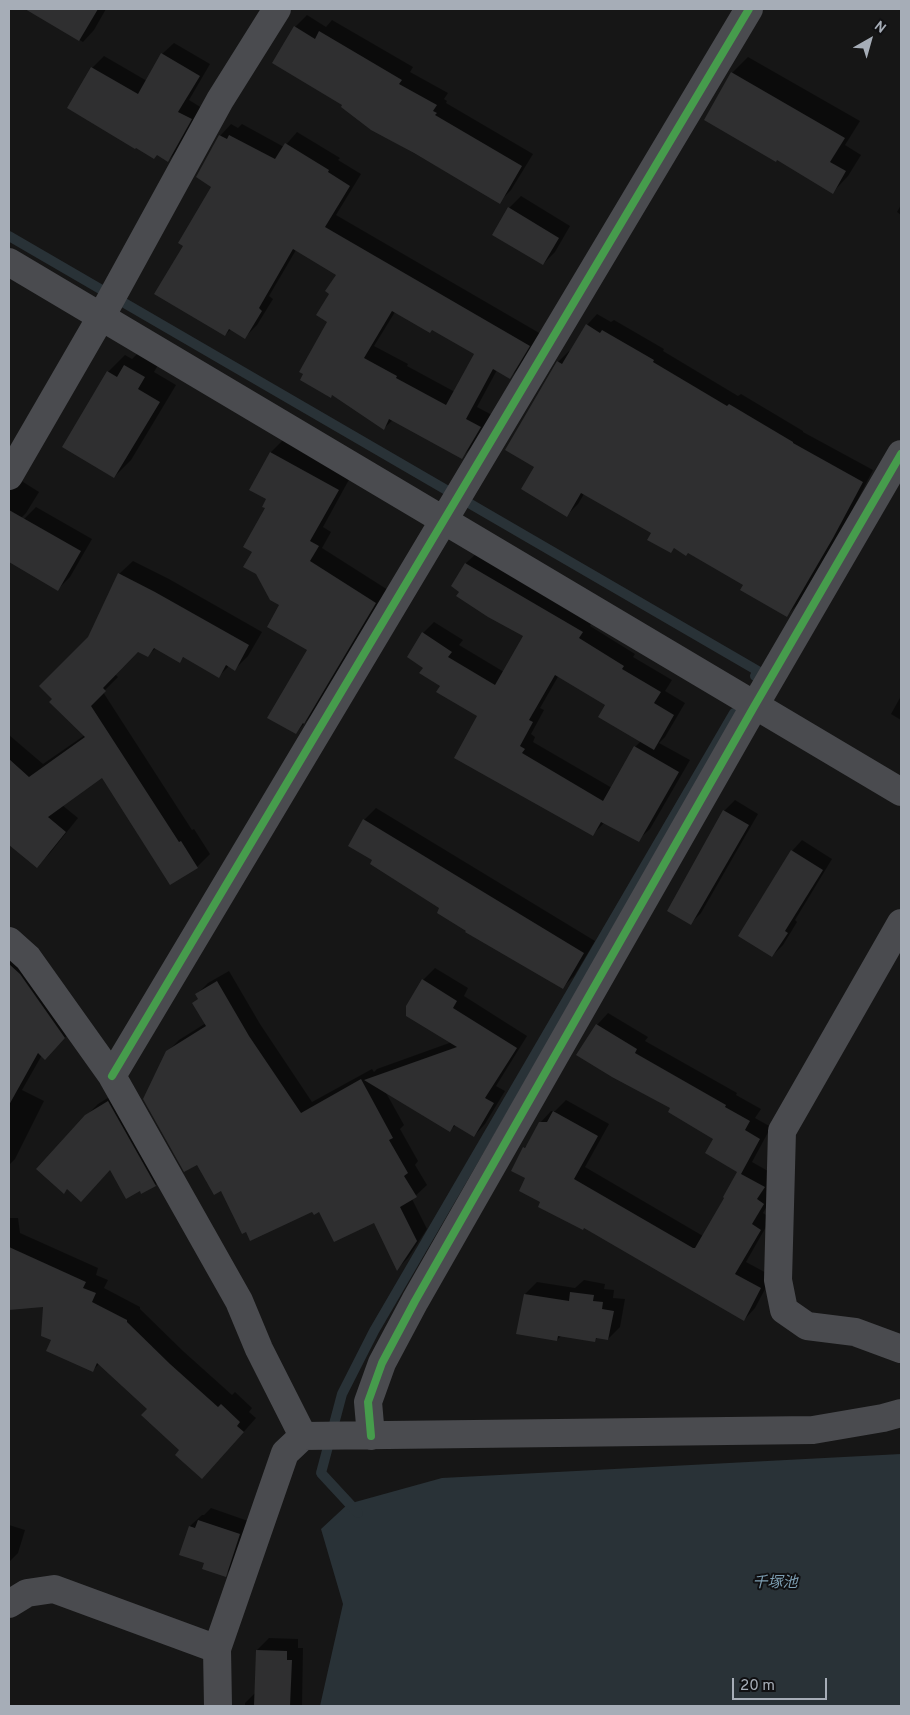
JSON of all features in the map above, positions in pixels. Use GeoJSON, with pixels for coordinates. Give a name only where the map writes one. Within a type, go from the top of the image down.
{"type":"FeatureCollection","features":[{"type":"Feature","properties":{"kind":"street"},"geometry":{"type":"LineString","coordinates":[[9,476],[109,302],[220,100],[277,9]]}},
{"type":"Feature","properties":{"kind":"street"},"geometry":{"type":"LineString","coordinates":[[112,1076],[749,9]]}},
{"type":"Feature","properties":{"kind":"street"},"geometry":{"type":"LineString","coordinates":[[9,262],[109,302],[455,504],[756,705],[901,792]]}},
{"type":"Feature","properties":{"kind":"street"},"geometry":{"type":"LineString","coordinates":[[371,1436],[368,1402],[382,1363],[472,1199],[901,454]]}},
{"type":"Feature","properties":{"kind":"street"},"geometry":{"type":"LineString","coordinates":[[901,923],[782,1131],[778,1280],[784,1310],[806,1326],[855,1332],[901,1349]]}},
{"type":"Feature","properties":{"kind":"street"},"geometry":{"type":"LineString","coordinates":[[9,941],[28,958],[112,1076],[239,1301],[260,1349],[322,1436]]}},
{"type":"Feature","properties":{"kind":"street"},"geometry":{"type":"LineString","coordinates":[[218,1706],[216,1649],[285,1452],[322,1436],[814,1430],[901,1413]]}},
{"type":"Feature","properties":{"kind":"street"},"geometry":{"type":"LineString","coordinates":[[9,1604],[26,1594],[54,1590],[216,1649]]}},
{"type":"Feature","properties":{"kind":"water","name":"千塚池"},"geometry":{"type":"Polygon","coordinates":[[[901,1454],[901,1706],[320,1706],[343,1604],[321,1529],[348,1504],[442,1478],[901,1454]]]}},
{"type":"Feature","properties":{"kind":"building"},"geometry":{"type":"Polygon","coordinates":[[[25,9],[98,9],[79,41],[25,9]]]}},
{"type":"Feature","properties":{"kind":"building"},"geometry":{"type":"Polygon","coordinates":[[[294,26],[315,39],[319,31],[402,80],[399,84],[437,105],[433,111],[437,113],[435,115],[522,166],[500,204],[371,130],[341,107],[342,105],[272,63],[294,26]]]}},
{"type":"Feature","properties":{"kind":"building"},"geometry":{"type":"Polygon","coordinates":[[[161,53],[200,76],[178,112],[192,119],[168,162],[157,155],[154,159],[135,149],[67,108],[91,67],[138,94],[161,53]]]}},
{"type":"Feature","properties":{"kind":"building"},"geometry":{"type":"Polygon","coordinates":[[[731,72],[845,138],[830,162],[846,171],[833,194],[777,160],[776,162],[704,120],[731,72]]]}},
{"type":"Feature","properties":{"kind":"building"},"geometry":{"type":"Polygon","coordinates":[[[219,135],[227,139],[229,135],[275,159],[285,143],[329,170],[328,172],[350,186],[325,227],[530,346],[510,379],[493,369],[466,419],[481,427],[462,459],[389,419],[384,430],[332,395],[331,398],[300,380],[303,374],[299,372],[327,322],[316,315],[329,294],[325,291],[336,275],[293,249],[259,308],[262,311],[245,339],[229,329],[225,336],[154,294],[183,246],[178,243],[211,187],[196,177],[219,135]],[[392,311],[364,358],[446,405],[474,354],[432,330],[430,333],[392,311]]]}},
{"type":"Feature","properties":{"kind":"building"},"geometry":{"type":"Polygon","coordinates":[[[508,207],[559,238],[543,265],[492,235],[508,207]]]}},
{"type":"Feature","properties":{"kind":"building"},"geometry":{"type":"Polygon","coordinates":[[[586,324],[600,333],[602,330],[727,406],[729,404],[793,443],[863,482],[787,617],[740,590],[743,585],[688,553],[686,556],[674,548],[671,553],[647,540],[651,533],[581,493],[567,517],[521,489],[534,467],[505,450],[557,361],[562,364],[586,324]]]}},
{"type":"Feature","properties":{"kind":"building"},"geometry":{"type":"Polygon","coordinates":[[[124,365],[145,377],[138,389],[160,402],[114,478],[62,447],[107,371],[117,377],[124,365]]]}},
{"type":"Feature","properties":{"kind":"building"},"geometry":{"type":"Polygon","coordinates":[[[270,452],[339,490],[310,541],[319,546],[310,561],[376,603],[304,724],[296,734],[267,718],[307,650],[267,627],[279,605],[270,600],[256,574],[243,567],[252,552],[243,547],[265,508],[262,507],[266,499],[249,490],[270,452]]]}},
{"type":"Feature","properties":{"kind":"building"},"geometry":{"type":"Polygon","coordinates":[[[9,510],[81,551],[58,591],[9,562],[9,510]]]}},
{"type":"Feature","properties":{"kind":"building"},"geometry":{"type":"Polygon","coordinates":[[[465,563],[583,632],[579,638],[624,666],[622,669],[661,692],[654,703],[674,715],[654,750],[598,717],[605,705],[555,675],[529,720],[533,722],[520,746],[525,749],[522,753],[603,801],[634,746],[679,772],[639,842],[601,822],[593,836],[454,758],[477,716],[436,692],[440,686],[419,673],[423,668],[407,657],[422,632],[452,652],[448,657],[495,685],[523,636],[488,617],[456,596],[459,592],[451,586],[465,563]]]}},
{"type":"Feature","properties":{"kind":"building"},"geometry":{"type":"Polygon","coordinates":[[[118,573],[249,645],[235,671],[226,665],[219,678],[183,657],[180,663],[154,648],[148,657],[138,652],[103,688],[106,691],[91,706],[179,842],[181,841],[198,868],[170,885],[102,778],[48,817],[66,832],[37,868],[9,845],[9,759],[29,777],[85,737],[49,702],[52,699],[39,686],[88,637],[118,573]]]}},
{"type":"Feature","properties":{"kind":"building"},"geometry":{"type":"Polygon","coordinates":[[[723,810],[749,825],[691,925],[667,911],[723,810]]]}},
{"type":"Feature","properties":{"kind":"building"},"geometry":{"type":"Polygon","coordinates":[[[363,819],[584,953],[563,989],[465,932],[437,913],[439,908],[370,864],[372,860],[348,846],[363,819]]]}},
{"type":"Feature","properties":{"kind":"building"},"geometry":{"type":"Polygon","coordinates":[[[791,850],[823,870],[785,931],[788,933],[772,957],[738,936],[791,850]]]}},
{"type":"Feature","properties":{"kind":"building"},"geometry":{"type":"Polygon","coordinates":[[[9,964],[20,974],[65,1038],[45,1060],[38,1053],[9,1105],[9,964]]]}},
{"type":"Feature","properties":{"kind":"building"},"geometry":{"type":"Polygon","coordinates":[[[422,979],[457,1001],[453,1008],[517,1048],[485,1098],[494,1103],[474,1137],[454,1125],[450,1132],[364,1080],[457,1047],[406,1016],[406,1006],[422,979]]]}},
{"type":"Feature","properties":{"kind":"building"},"geometry":{"type":"Polygon","coordinates":[[[217,981],[249,1036],[301,1113],[361,1079],[393,1138],[389,1140],[408,1173],[404,1176],[417,1197],[400,1207],[417,1241],[397,1271],[374,1223],[334,1242],[319,1212],[314,1215],[312,1212],[250,1241],[246,1232],[242,1234],[221,1191],[214,1195],[197,1165],[184,1172],[143,1099],[166,1051],[206,1026],[192,1003],[198,999],[195,994],[217,981]]]}},
{"type":"Feature","properties":{"kind":"building"},"geometry":{"type":"Polygon","coordinates":[[[596,1024],[637,1049],[635,1053],[726,1105],[725,1107],[750,1121],[745,1130],[760,1139],[741,1174],[765,1187],[757,1199],[764,1204],[752,1224],[761,1230],[735,1274],[761,1288],[744,1321],[584,1228],[583,1230],[538,1207],[540,1202],[519,1191],[525,1178],[511,1171],[539,1122],[547,1122],[553,1111],[598,1136],[574,1179],[693,1248],[695,1248],[724,1198],[737,1172],[705,1153],[713,1139],[668,1112],[670,1108],[576,1055],[596,1024]]]}},
{"type":"Feature","properties":{"kind":"building"},"geometry":{"type":"Polygon","coordinates":[[[108,1101],[156,1186],[141,1194],[140,1191],[126,1199],[110,1170],[81,1202],[67,1189],[64,1194],[36,1169],[85,1115],[108,1101]]]}},
{"type":"Feature","properties":{"kind":"building"},"geometry":{"type":"Polygon","coordinates":[[[9,1247],[86,1282],[83,1288],[96,1293],[92,1302],[127,1320],[170,1364],[218,1407],[221,1404],[240,1422],[237,1426],[244,1432],[202,1479],[175,1455],[179,1450],[141,1415],[147,1409],[97,1363],[93,1372],[46,1351],[51,1340],[41,1336],[43,1307],[9,1310],[9,1247]]]}},
{"type":"Feature","properties":{"kind":"building"},"geometry":{"type":"Polygon","coordinates":[[[570,1292],[594,1295],[593,1301],[603,1302],[602,1309],[614,1311],[608,1340],[596,1338],[595,1342],[558,1336],[557,1341],[516,1334],[524,1294],[569,1301],[570,1292]]]}},
{"type":"Feature","properties":{"kind":"building"},"geometry":{"type":"Polygon","coordinates":[[[198,1520],[240,1534],[226,1577],[202,1569],[204,1563],[179,1555],[189,1526],[195,1528],[198,1520]]]}},
{"type":"Feature","properties":{"kind":"building"},"geometry":{"type":"Polygon","coordinates":[[[256,1650],[287,1651],[287,1660],[292,1660],[290,1706],[254,1706],[256,1650]]]}},
{"type":"Feature","properties":{"kind":"waterway"},"geometry":{"type":"LineString","coordinates":[[9,236],[758,671],[755,676]]}},
{"type":"Feature","properties":{"kind":"waterway"},"geometry":{"type":"LineString","coordinates":[[358,1513],[321,1473],[342,1394],[374,1331],[734,713]]}},
{"type":"Feature","properties":{"kind":"cycle path"},"geometry":{"type":"LineString","coordinates":[[112,1076],[749,9]]}},
{"type":"Feature","properties":{"kind":"cycle path"},"geometry":{"type":"LineString","coordinates":[[371,1436],[368,1402],[382,1363],[415,1301],[755,705],[901,454]]}}]}
